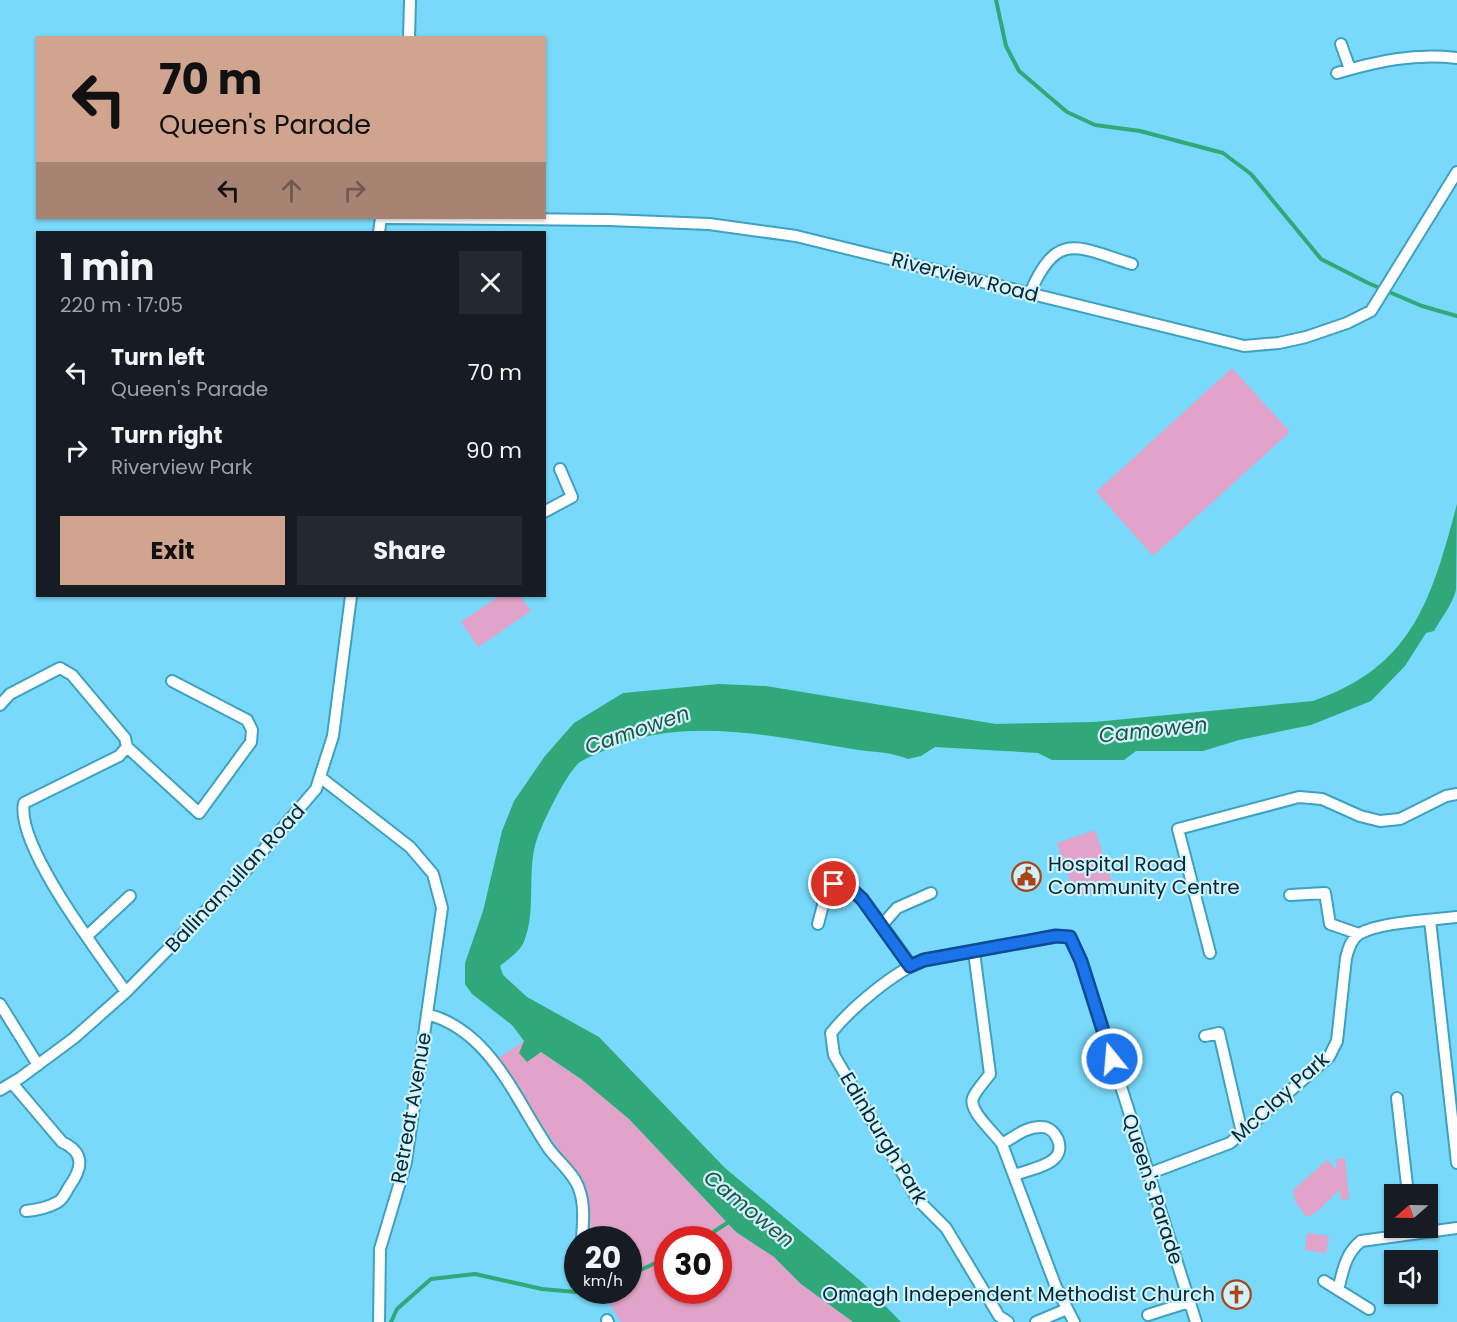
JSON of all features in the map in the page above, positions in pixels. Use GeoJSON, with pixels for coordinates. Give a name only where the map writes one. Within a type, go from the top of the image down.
{"type":"FeatureCollection","features":[{"type":"Feature","properties":{"kind":"street"},"geometry":{"type":"LineString","coordinates":[[409,36],[410,0]]}},
{"type":"Feature","properties":{"kind":"street"},"geometry":{"type":"LineString","coordinates":[[1341,44],[1350,69]]}},
{"type":"Feature","properties":{"kind":"street"},"geometry":{"type":"LineString","coordinates":[[1337,73],[1411,56],[1457,58]]}},
{"type":"Feature","properties":{"kind":"street","name":"Riverview Road"},"geometry":{"type":"LineString","coordinates":[[498,219],[609,220],[743,228],[828,243],[1244,346],[1279,343],[1306,337],[1355,319],[1371,310],[1429,213],[1457,172]]}},
{"type":"Feature","properties":{"kind":"street"},"geometry":{"type":"LineString","coordinates":[[1030,293],[1040,270],[1051,256],[1066,247],[1081,249],[1132,264]]}},
{"type":"Feature","properties":{"kind":"street"},"geometry":{"type":"LineString","coordinates":[[546,511],[572,497],[560,469]]}},
{"type":"Feature","properties":{"kind":"street","name":"Ballinamullan Road"},"geometry":{"type":"LineString","coordinates":[[0,1090],[74,1038],[126,992],[248,868],[316,789],[333,736],[351,597]]}},
{"type":"Feature","properties":{"kind":"street"},"geometry":{"type":"LineString","coordinates":[[0,705],[10,694],[60,668],[72,675],[118,729],[125,738],[127,747],[199,813],[251,742],[252,730],[247,720],[172,681]]}},
{"type":"Feature","properties":{"kind":"street"},"geometry":{"type":"LineString","coordinates":[[126,992],[52,882],[24,827],[22,814],[24,803],[119,756],[127,747]]}},
{"type":"Feature","properties":{"kind":"street"},"geometry":{"type":"LineString","coordinates":[[320,777],[410,847],[433,874],[442,908],[427,1014]]}},
{"type":"Feature","properties":{"kind":"street"},"geometry":{"type":"LineString","coordinates":[[1210,953],[1178,829],[1299,797],[1322,799],[1360,816],[1380,821],[1400,819],[1446,796],[1457,794]]}},
{"type":"Feature","properties":{"kind":"street"},"geometry":{"type":"LineString","coordinates":[[818,924],[826,890],[834,884],[849,887],[862,899],[910,966]]}},
{"type":"Feature","properties":{"kind":"street"},"geometry":{"type":"LineString","coordinates":[[882,925],[897,908],[931,893]]}},
{"type":"Feature","properties":{"kind":"street"},"geometry":{"type":"LineString","coordinates":[[1290,895],[1325,893],[1330,924],[1359,934],[1394,924],[1457,917]]}},
{"type":"Feature","properties":{"kind":"street"},"geometry":{"type":"LineString","coordinates":[[87,936],[130,896]]}},
{"type":"Feature","properties":{"kind":"street"},"geometry":{"type":"LineString","coordinates":[[1430,920],[1457,1163]]}},
{"type":"Feature","properties":{"kind":"street","name":"McClay Park"},"geometry":{"type":"LineString","coordinates":[[1148,1174],[1230,1143],[1329,1057],[1337,1041],[1348,952],[1359,934]]}},
{"type":"Feature","properties":{"kind":"street","name":"Queen's Parade"},"geometry":{"type":"LineString","coordinates":[[910,966],[924,960],[1056,936],[1070,937],[1081,961],[1196,1322]]}},
{"type":"Feature","properties":{"kind":"street"},"geometry":{"type":"LineString","coordinates":[[974,952],[990,1074],[973,1097],[972,1105],[980,1119],[990,1127],[1002,1144],[1056,1287],[1074,1322]]}},
{"type":"Feature","properties":{"kind":"street","name":"Edinburgh Park"},"geometry":{"type":"LineString","coordinates":[[910,966],[843,1018],[831,1033],[834,1055],[918,1200],[946,1228],[999,1316],[1008,1322]]}},
{"type":"Feature","properties":{"kind":"street"},"geometry":{"type":"LineString","coordinates":[[1,1008],[38,1065]]}},
{"type":"Feature","properties":{"kind":"street","name":"Retreat Avenue"},"geometry":{"type":"LineString","coordinates":[[379,1322],[380,1248],[406,1162],[427,1014],[441,1018],[475,1039],[503,1075],[549,1148],[579,1188],[581,1226]]}},
{"type":"Feature","properties":{"kind":"street"},"geometry":{"type":"LineString","coordinates":[[1205,1036],[1219,1033],[1242,1133]]}},
{"type":"Feature","properties":{"kind":"street"},"geometry":{"type":"LineString","coordinates":[[12,1083],[62,1142],[74,1147],[80,1160],[77,1176],[60,1200],[41,1210],[27,1211]]}},
{"type":"Feature","properties":{"kind":"street"},"geometry":{"type":"LineString","coordinates":[[1397,1098],[1407,1184]]}},
{"type":"Feature","properties":{"kind":"street"},"geometry":{"type":"LineString","coordinates":[[1002,1144],[1029,1129],[1044,1126],[1059,1139],[1059,1153],[1054,1160],[1014,1175]]}},
{"type":"Feature","properties":{"kind":"street"},"geometry":{"type":"LineString","coordinates":[[1438,1229],[1457,1228]]}},
{"type":"Feature","properties":{"kind":"street"},"geometry":{"type":"LineString","coordinates":[[1338,1290],[1345,1261],[1351,1250],[1361,1241],[1384,1237]]}},
{"type":"Feature","properties":{"kind":"street"},"geometry":{"type":"LineString","coordinates":[[1324,1281],[1369,1309]]}},
{"type":"Feature","properties":{"kind":"street"},"geometry":{"type":"LineString","coordinates":[[1148,1316],[1190,1302]]}},
{"type":"Feature","properties":{"kind":"street"},"geometry":{"type":"LineString","coordinates":[[1035,1322],[1067,1309]]}},
{"type":"Feature","properties":{"kind":"shaded area"},"geometry":{"type":"Polygon","coordinates":[[[1232,368],[1290,432],[1153,556],[1096,492],[1232,368]]]}},
{"type":"Feature","properties":{"kind":"shaded area"},"geometry":{"type":"Polygon","coordinates":[[[498,597],[521,597],[531,611],[478,647],[461,622],[498,597]]]}},
{"type":"Feature","properties":{"kind":"shaded area"},"geometry":{"type":"Polygon","coordinates":[[[1095,830],[1113,884],[1075,897],[1057,843],[1095,830]]]}},
{"type":"Feature","properties":{"kind":"shaded area"},"geometry":{"type":"Polygon","coordinates":[[[524,1041],[581,1079],[629,1119],[730,1226],[654,1226],[654,1304],[732,1304],[732,1228],[774,1257],[801,1284],[853,1322],[621,1322],[610,1304],[642,1304],[642,1226],[588,1226],[583,1185],[497,1059],[524,1041]]]}},
{"type":"Feature","properties":{"kind":"shaded area"},"geometry":{"type":"Polygon","coordinates":[[[1345,1158],[1349,1199],[1341,1200],[1340,1190],[1320,1209],[1306,1217],[1295,1201],[1293,1190],[1327,1160],[1337,1170],[1336,1159],[1345,1158]]]}},
{"type":"Feature","properties":{"kind":"shaded area"},"geometry":{"type":"Polygon","coordinates":[[[1307,1233],[1329,1236],[1326,1253],[1305,1250],[1307,1233]]]}},
{"type":"Feature","properties":{"kind":"water","name":"Camowen"},"geometry":{"type":"Polygon","coordinates":[[[1457,504],[1456,590],[1434,631],[1426,633],[1405,666],[1371,701],[1311,725],[1239,740],[1203,751],[1136,751],[1124,760],[1052,760],[1038,753],[935,747],[921,756],[908,759],[885,753],[753,734],[691,731],[660,734],[630,741],[601,752],[580,762],[575,767],[550,808],[538,836],[532,863],[530,918],[527,931],[521,947],[500,966],[503,975],[527,997],[599,1037],[725,1168],[863,1283],[901,1322],[853,1322],[801,1284],[774,1257],[736,1232],[629,1119],[581,1079],[541,1052],[527,1062],[519,1053],[524,1041],[512,1025],[472,994],[465,984],[465,963],[483,911],[502,831],[514,801],[545,756],[574,723],[623,693],[719,684],[766,686],[996,724],[1094,722],[1313,701],[1347,687],[1374,669],[1396,649],[1413,625],[1427,599],[1457,504]]]}},
{"type":"Feature","properties":{"kind":"waterway"},"geometry":{"type":"LineString","coordinates":[[996,0],[1006,46],[1019,71],[1067,112],[1095,125],[1140,131],[1223,153],[1251,174],[1321,259],[1368,283],[1422,306],[1457,316]]}},
{"type":"Feature","properties":{"kind":"waterway","name":"Camowen"},"geometry":{"type":"LineString","coordinates":[[722,1226],[730,1221]]}},
{"type":"Feature","properties":{"kind":"waterway"},"geometry":{"type":"LineString","coordinates":[[642,1269],[654,1264]]}},
{"type":"Feature","properties":{"kind":"waterway"},"geometry":{"type":"LineString","coordinates":[[391,1322],[397,1309],[431,1279],[475,1274],[542,1289],[564,1291]]}},
{"type":"Feature","properties":{"kind":"place","name":"Hospital Road Community Centre"},"geometry":{"type":"Point","coordinates":[1027,876]}},
{"type":"Feature","properties":{"kind":"place","name":"Omagh Independent Methodist Church"},"geometry":{"type":"Point","coordinates":[1236,1294]}},
{"type":"Feature","properties":{"kind":"route"},"geometry":{"type":"LineString","coordinates":[[834,884],[849,887],[862,899],[910,966],[924,960],[1056,936],[1070,937],[1081,961],[1112,1059]]}}]}
